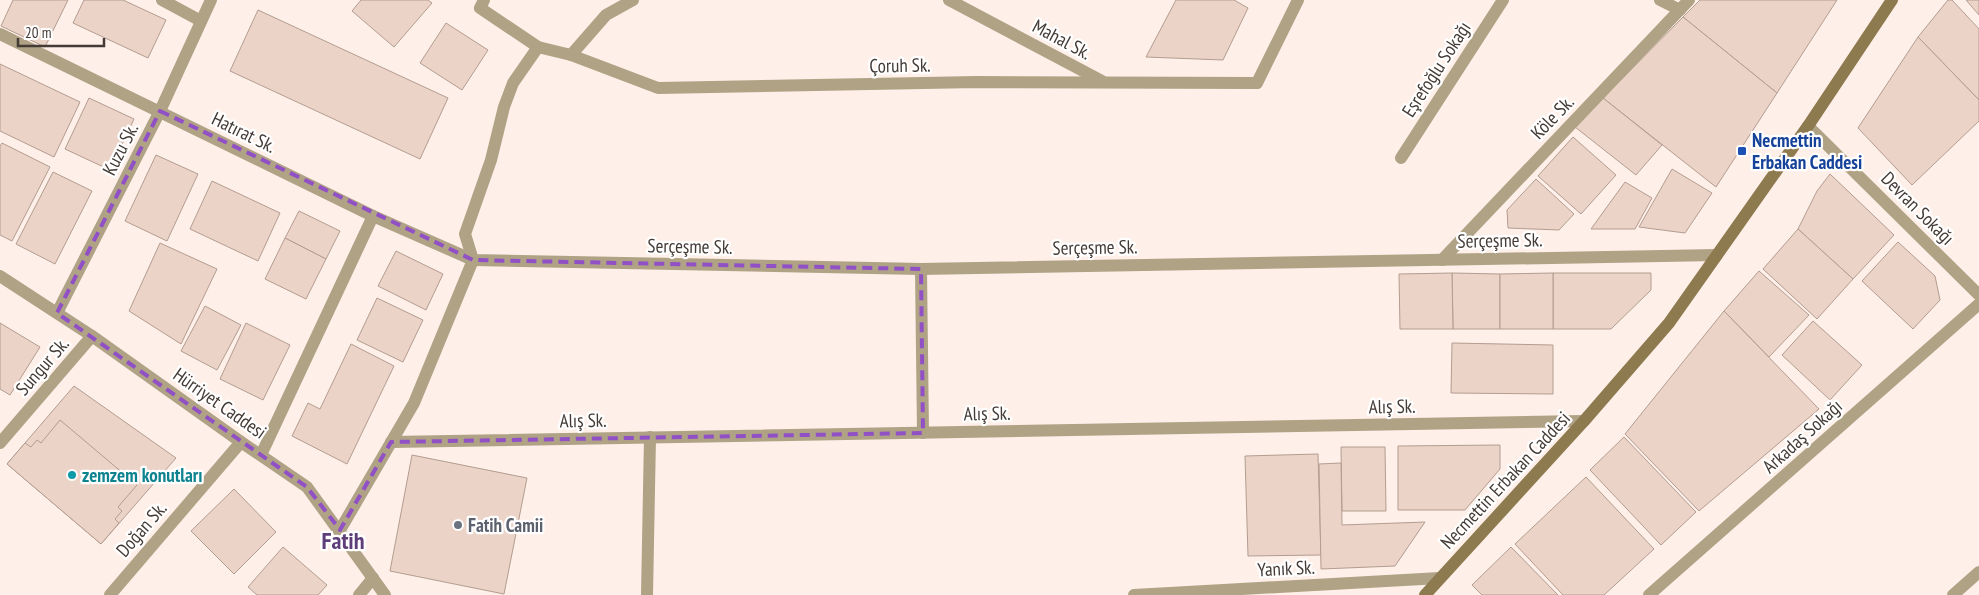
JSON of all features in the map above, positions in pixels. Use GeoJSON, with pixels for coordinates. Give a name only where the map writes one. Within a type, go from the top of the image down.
{"type":"FeatureCollection","features":[{"type":"Feature","properties":{"kind":"main road","name":"Necmettin Erbakan Caddesi"},"geometry":{"type":"LineString","coordinates":[[1425,595],[1584,421],[1669,323],[1808,126],[1892,0]]}},
{"type":"Feature","properties":{"kind":"street"},"geometry":{"type":"LineString","coordinates":[[162,0],[201,21]]}},
{"type":"Feature","properties":{"kind":"street","name":"Kuzu Sk."},"geometry":{"type":"LineString","coordinates":[[57,313],[160,111],[211,0]]}},
{"type":"Feature","properties":{"kind":"street","name":"Çoruh Sk."},"geometry":{"type":"LineString","coordinates":[[484,0],[480,8],[538,46],[571,55],[658,88],[977,82],[1257,83],[1298,0]]}},
{"type":"Feature","properties":{"kind":"street"},"geometry":{"type":"LineString","coordinates":[[571,55],[606,15],[633,0]]}},
{"type":"Feature","properties":{"kind":"street","name":"Mahal Sk."},"geometry":{"type":"LineString","coordinates":[[949,0],[1103,82]]}},
{"type":"Feature","properties":{"kind":"street","name":"Eşrefoğlu Sokağı"},"geometry":{"type":"LineString","coordinates":[[1401,158],[1503,0]]}},
{"type":"Feature","properties":{"kind":"street"},"geometry":{"type":"LineString","coordinates":[[1660,0],[1680,10]]}},
{"type":"Feature","properties":{"kind":"street","name":"Köle Sk."},"geometry":{"type":"LineString","coordinates":[[1442,260],[1689,0]]}},
{"type":"Feature","properties":{"kind":"street","name":"Hatırat Sk."},"geometry":{"type":"LineString","coordinates":[[0,34],[373,216],[473,260]]}},
{"type":"Feature","properties":{"kind":"street"},"geometry":{"type":"LineString","coordinates":[[340,530],[414,404],[473,260],[465,234],[491,160],[504,107],[513,83],[538,46]]}},
{"type":"Feature","properties":{"kind":"street","name":"Devran Sokağı"},"geometry":{"type":"LineString","coordinates":[[1808,126],[1979,295]]}},
{"type":"Feature","properties":{"kind":"street"},"geometry":{"type":"LineString","coordinates":[[262,455],[373,216]]}},
{"type":"Feature","properties":{"kind":"street","name":"Serçeşme Sk."},"geometry":{"type":"LineString","coordinates":[[473,260],[921,269],[1717,255]]}},
{"type":"Feature","properties":{"kind":"street"},"geometry":{"type":"LineString","coordinates":[[921,269],[923,433]]}},
{"type":"Feature","properties":{"kind":"street","name":"Hürriyet Caddesi"},"geometry":{"type":"LineString","coordinates":[[0,276],[92,336],[307,487],[340,530],[385,595]]}},
{"type":"Feature","properties":{"kind":"street","name":"Arkadaş Sokağı"},"geometry":{"type":"LineString","coordinates":[[1649,595],[1979,304]]}},
{"type":"Feature","properties":{"kind":"street","name":"Sungur Sk."},"geometry":{"type":"LineString","coordinates":[[0,444],[92,336]]}},
{"type":"Feature","properties":{"kind":"street","name":"Alış Sk."},"geometry":{"type":"LineString","coordinates":[[391,442],[1584,421]]}},
{"type":"Feature","properties":{"kind":"street"},"geometry":{"type":"LineString","coordinates":[[647,595],[650,438]]}},
{"type":"Feature","properties":{"kind":"street","name":"Doğan Sk."},"geometry":{"type":"LineString","coordinates":[[110,595],[241,442]]}},
{"type":"Feature","properties":{"kind":"street"},"geometry":{"type":"LineString","coordinates":[[1953,595],[1979,572]]}},
{"type":"Feature","properties":{"kind":"street"},"geometry":{"type":"LineString","coordinates":[[359,595],[373,578]]}},
{"type":"Feature","properties":{"kind":"street","name":"Yanık Sk."},"geometry":{"type":"LineString","coordinates":[[1134,595],[1440,578]]}},
{"type":"Feature","properties":{"kind":"highlighted area"},"geometry":{"type":"Polygon","coordinates":[[[160,111],[473,260],[921,269],[923,433],[391,442],[340,530],[307,487],[57,313],[160,111]]]}},
{"type":"Feature","properties":{"kind":"building"},"geometry":{"type":"Polygon","coordinates":[[[13,0],[68,0],[45,47],[1,26],[13,0]]]}},
{"type":"Feature","properties":{"kind":"building"},"geometry":{"type":"Polygon","coordinates":[[[84,0],[123,0],[166,20],[148,58],[73,23],[84,0]]]}},
{"type":"Feature","properties":{"kind":"building"},"geometry":{"type":"Polygon","coordinates":[[[361,0],[428,0],[432,3],[394,47],[352,11],[361,0]]]}},
{"type":"Feature","properties":{"kind":"building"},"geometry":{"type":"Polygon","coordinates":[[[1176,0],[1234,0],[1248,8],[1223,60],[1146,57],[1176,0]]]}},
{"type":"Feature","properties":{"kind":"building"},"geometry":{"type":"Polygon","coordinates":[[[1700,0],[1837,0],[1777,93],[1683,17],[1700,0]]]}},
{"type":"Feature","properties":{"kind":"building"},"geometry":{"type":"Polygon","coordinates":[[[1948,0],[1952,0],[1979,29],[1979,100],[1918,37],[1948,0]]]}},
{"type":"Feature","properties":{"kind":"building"},"geometry":{"type":"Polygon","coordinates":[[[1966,0],[1979,0],[1979,15],[1966,0]]]}},
{"type":"Feature","properties":{"kind":"building"},"geometry":{"type":"Polygon","coordinates":[[[258,10],[448,98],[420,159],[230,71],[258,10]]]}},
{"type":"Feature","properties":{"kind":"building"},"geometry":{"type":"Polygon","coordinates":[[[1683,17],[1777,93],[1716,187],[1603,98],[1683,17]]]}},
{"type":"Feature","properties":{"kind":"building"},"geometry":{"type":"Polygon","coordinates":[[[446,23],[488,50],[462,90],[420,63],[446,23]]]}},
{"type":"Feature","properties":{"kind":"building"},"geometry":{"type":"Polygon","coordinates":[[[1918,37],[1979,100],[1979,121],[1912,185],[1858,128],[1918,37]]]}},
{"type":"Feature","properties":{"kind":"building"},"geometry":{"type":"Polygon","coordinates":[[[0,64],[80,102],[54,157],[0,131],[0,64]]]}},
{"type":"Feature","properties":{"kind":"building"},"geometry":{"type":"Polygon","coordinates":[[[89,98],[134,119],[110,170],[65,149],[89,98]]]}},
{"type":"Feature","properties":{"kind":"building"},"geometry":{"type":"Polygon","coordinates":[[[1603,98],[1662,145],[1636,175],[1575,127],[1603,98]]]}},
{"type":"Feature","properties":{"kind":"building"},"geometry":{"type":"Polygon","coordinates":[[[1573,137],[1616,175],[1581,214],[1538,176],[1573,137]]]}},
{"type":"Feature","properties":{"kind":"building"},"geometry":{"type":"Polygon","coordinates":[[[2,143],[50,167],[12,241],[0,235],[0,146],[2,143]]]}},
{"type":"Feature","properties":{"kind":"building"},"geometry":{"type":"Polygon","coordinates":[[[156,155],[198,174],[167,241],[125,221],[156,155]]]}},
{"type":"Feature","properties":{"kind":"building"},"geometry":{"type":"Polygon","coordinates":[[[1672,169],[1712,193],[1685,233],[1639,227],[1672,169]]]}},
{"type":"Feature","properties":{"kind":"building"},"geometry":{"type":"Polygon","coordinates":[[[53,172],[92,191],[55,264],[16,244],[53,172]]]}},
{"type":"Feature","properties":{"kind":"building"},"geometry":{"type":"Polygon","coordinates":[[[1830,174],[1894,235],[1853,279],[1798,229],[1817,191],[1830,174]]]}},
{"type":"Feature","properties":{"kind":"building"},"geometry":{"type":"Polygon","coordinates":[[[1536,179],[1574,214],[1559,230],[1508,228],[1507,210],[1536,179]]]}},
{"type":"Feature","properties":{"kind":"building"},"geometry":{"type":"Polygon","coordinates":[[[212,181],[280,213],[258,261],[190,229],[212,181]]]}},
{"type":"Feature","properties":{"kind":"building"},"geometry":{"type":"Polygon","coordinates":[[[1625,182],[1652,198],[1635,229],[1591,229],[1625,182]]]}},
{"type":"Feature","properties":{"kind":"building"},"geometry":{"type":"Polygon","coordinates":[[[299,211],[340,231],[326,259],[285,238],[299,211]]]}},
{"type":"Feature","properties":{"kind":"building"},"geometry":{"type":"Polygon","coordinates":[[[1798,229],[1853,279],[1817,319],[1763,269],[1798,229]]]}},
{"type":"Feature","properties":{"kind":"building"},"geometry":{"type":"Polygon","coordinates":[[[285,238],[326,259],[306,299],[265,279],[285,238]]]}},
{"type":"Feature","properties":{"kind":"building"},"geometry":{"type":"Polygon","coordinates":[[[1898,242],[1935,276],[1940,300],[1913,329],[1862,281],[1898,242]]]}},
{"type":"Feature","properties":{"kind":"building"},"geometry":{"type":"Polygon","coordinates":[[[160,243],[217,269],[181,344],[129,311],[160,243]]]}},
{"type":"Feature","properties":{"kind":"building"},"geometry":{"type":"Polygon","coordinates":[[[396,251],[443,274],[426,310],[378,286],[396,251]]]}},
{"type":"Feature","properties":{"kind":"building"},"geometry":{"type":"Polygon","coordinates":[[[1759,271],[1809,315],[1769,357],[1724,311],[1759,271]]]}},
{"type":"Feature","properties":{"kind":"building"},"geometry":{"type":"Polygon","coordinates":[[[1452,273],[1500,274],[1500,329],[1453,329],[1452,273]]]}},
{"type":"Feature","properties":{"kind":"building"},"geometry":{"type":"Polygon","coordinates":[[[1452,273],[1453,329],[1400,329],[1399,274],[1452,273]]]}},
{"type":"Feature","properties":{"kind":"building"},"geometry":{"type":"Polygon","coordinates":[[[1553,273],[1651,273],[1651,290],[1611,329],[1553,329],[1553,273]]]}},
{"type":"Feature","properties":{"kind":"building"},"geometry":{"type":"Polygon","coordinates":[[[1553,273],[1553,329],[1500,329],[1500,274],[1553,273]]]}},
{"type":"Feature","properties":{"kind":"building"},"geometry":{"type":"Polygon","coordinates":[[[377,298],[423,320],[403,362],[357,340],[377,298]]]}},
{"type":"Feature","properties":{"kind":"building"},"geometry":{"type":"Polygon","coordinates":[[[205,306],[241,325],[217,370],[181,351],[205,306]]]}},
{"type":"Feature","properties":{"kind":"building"},"geometry":{"type":"Polygon","coordinates":[[[1724,311],[1819,409],[1699,511],[1625,434],[1724,311]]]}},
{"type":"Feature","properties":{"kind":"building"},"geometry":{"type":"Polygon","coordinates":[[[1813,321],[1862,365],[1830,400],[1782,355],[1813,321]]]}},
{"type":"Feature","properties":{"kind":"building"},"geometry":{"type":"Polygon","coordinates":[[[0,323],[40,347],[10,395],[0,389],[0,323]]]}},
{"type":"Feature","properties":{"kind":"building"},"geometry":{"type":"Polygon","coordinates":[[[246,323],[290,345],[263,400],[220,379],[246,323]]]}},
{"type":"Feature","properties":{"kind":"building"},"geometry":{"type":"Polygon","coordinates":[[[1452,343],[1553,345],[1553,394],[1451,393],[1452,343]]]}},
{"type":"Feature","properties":{"kind":"building"},"geometry":{"type":"Polygon","coordinates":[[[351,344],[394,366],[347,464],[292,436],[308,403],[320,409],[351,344]]]}},
{"type":"Feature","properties":{"kind":"building"},"geometry":{"type":"Polygon","coordinates":[[[74,386],[176,458],[101,544],[7,464],[74,386]]]}},
{"type":"Feature","properties":{"kind":"building","name":"zemzem konutları"},"geometry":{"type":"Polygon","coordinates":[[[60,420],[137,485],[118,507],[122,511],[115,519],[119,523],[101,544],[7,464],[25,443],[31,447],[37,440],[41,443],[60,420]]]}},
{"type":"Feature","properties":{"kind":"building"},"geometry":{"type":"Polygon","coordinates":[[[1624,437],[1696,512],[1661,545],[1590,470],[1624,437]]]}},
{"type":"Feature","properties":{"kind":"building"},"geometry":{"type":"Polygon","coordinates":[[[1500,445],[1500,469],[1465,510],[1398,510],[1398,446],[1500,445]]]}},
{"type":"Feature","properties":{"kind":"building"},"geometry":{"type":"Polygon","coordinates":[[[1341,447],[1385,447],[1386,511],[1342,511],[1341,447]]]}},
{"type":"Feature","properties":{"kind":"building"},"geometry":{"type":"Polygon","coordinates":[[[1318,454],[1321,555],[1248,556],[1245,456],[1318,454]]]}},
{"type":"Feature","properties":{"kind":"building","name":"Fatih Camii"},"geometry":{"type":"Polygon","coordinates":[[[412,455],[527,478],[504,594],[390,571],[412,455]]]}},
{"type":"Feature","properties":{"kind":"building"},"geometry":{"type":"Polygon","coordinates":[[[1341,463],[1342,525],[1425,522],[1395,566],[1321,569],[1319,464],[1341,463]]]}},
{"type":"Feature","properties":{"kind":"building"},"geometry":{"type":"Polygon","coordinates":[[[1586,477],[1654,549],[1604,595],[1563,595],[1515,544],[1586,477]]]}},
{"type":"Feature","properties":{"kind":"building"},"geometry":{"type":"Polygon","coordinates":[[[234,489],[276,532],[234,574],[191,531],[234,489]]]}},
{"type":"Feature","properties":{"kind":"building"},"geometry":{"type":"Polygon","coordinates":[[[283,547],[327,585],[318,595],[257,595],[248,587],[283,547]]]}},
{"type":"Feature","properties":{"kind":"building"},"geometry":{"type":"Polygon","coordinates":[[[1511,547],[1558,595],[1482,595],[1472,585],[1511,547]]]}},
{"type":"Feature","properties":{"kind":"place","name":"Necmettin Erbakan Caddesi"},"geometry":{"type":"Point","coordinates":[1742,151]}},
{"type":"Feature","properties":{"kind":"place","name":"zemzem konutları"},"geometry":{"type":"Point","coordinates":[72,475]}},
{"type":"Feature","properties":{"kind":"place","name":"Fatih Camii"},"geometry":{"type":"Point","coordinates":[458,525]}},
{"type":"Feature","properties":{"kind":"district","name":"Fatih"},"geometry":{"type":"Point","coordinates":[343,540]}}]}
